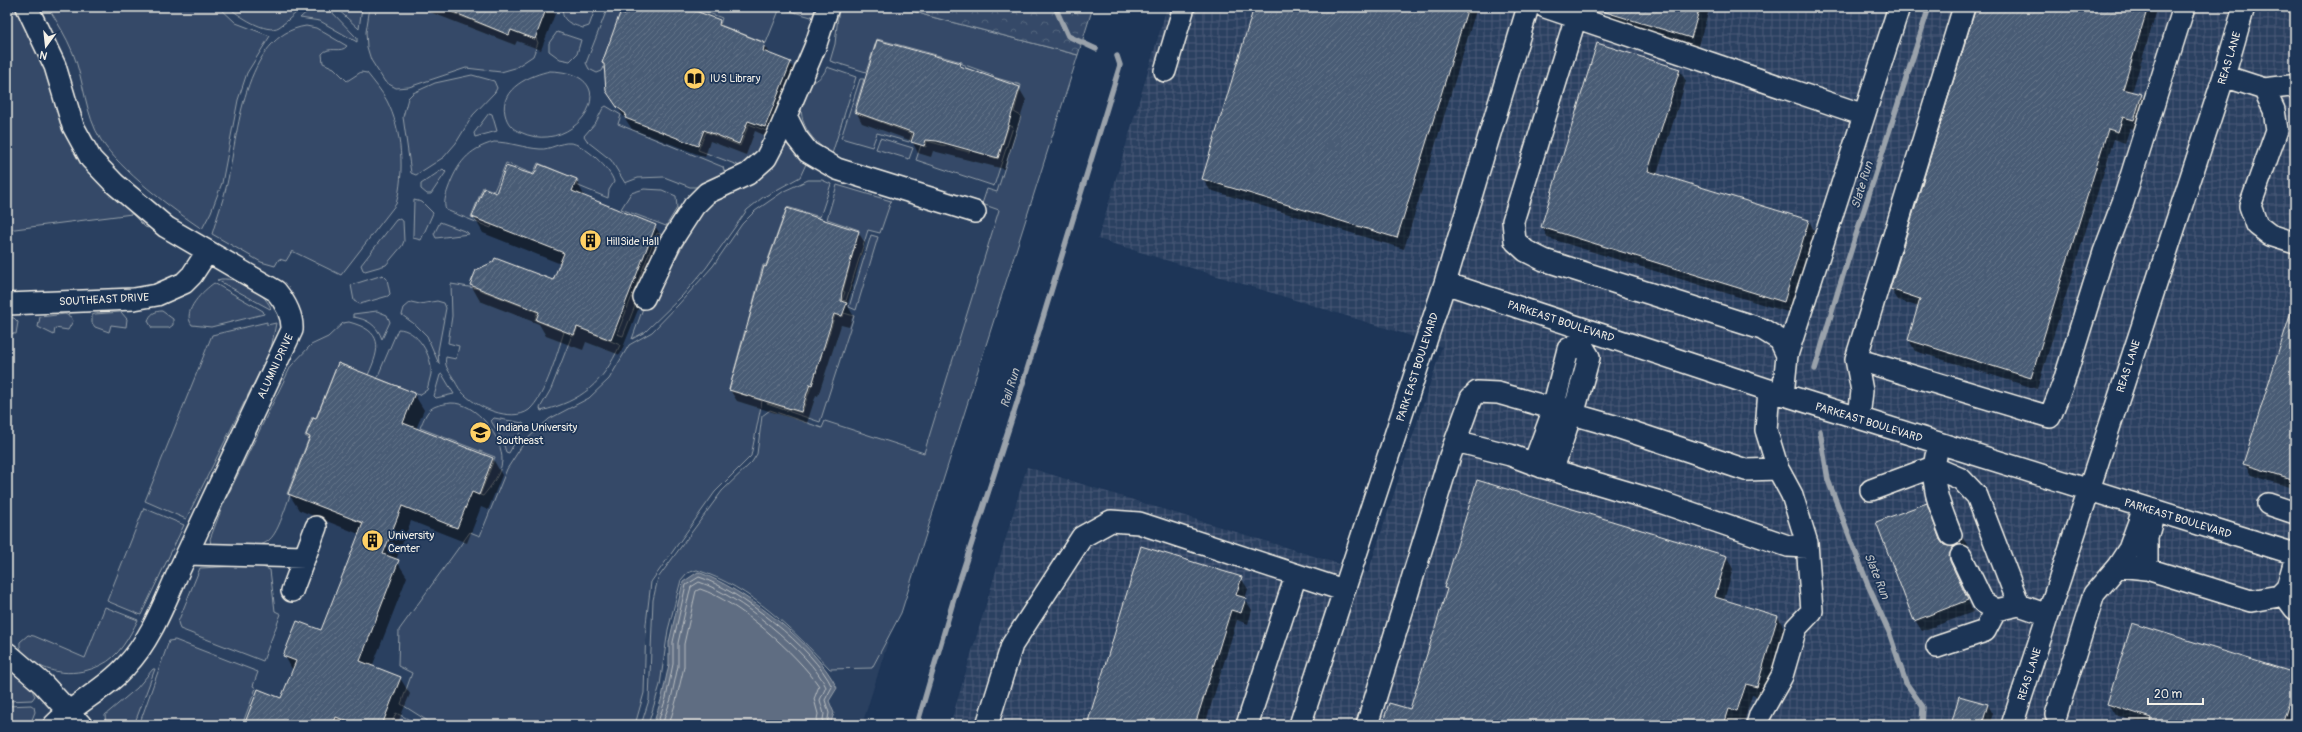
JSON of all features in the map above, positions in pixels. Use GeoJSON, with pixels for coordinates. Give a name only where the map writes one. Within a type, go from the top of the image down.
{"type":"FeatureCollection","features":[{"type":"Feature","properties":{"kind":"street","name":"ALUMNI DRIVE"},"geometry":{"type":"LineString","coordinates":[[27,7],[55,66],[73,126],[91,158],[114,184],[166,227],[276,291],[284,302],[292,323],[292,330],[156,619],[140,648],[131,660],[106,685],[67,720]]}},
{"type":"Feature","properties":{"kind":"street"},"geometry":{"type":"LineString","coordinates":[[644,298],[670,243],[694,206],[707,193],[748,174],[766,158],[786,116],[815,47],[828,7]]}},
{"type":"Feature","properties":{"kind":"street"},"geometry":{"type":"LineString","coordinates":[[1165,71],[1184,7]]}},
{"type":"Feature","properties":{"kind":"street","name":"PARK EAST BOULEVARD"},"geometry":{"type":"LineString","coordinates":[[1300,725],[1343,590],[1445,283],[1528,7]]}},
{"type":"Feature","properties":{"kind":"street"},"geometry":{"type":"LineString","coordinates":[[1545,7],[1577,12],[1864,115]]}},
{"type":"Feature","properties":{"kind":"street"},"geometry":{"type":"LineString","coordinates":[[1757,725],[1760,715],[1782,676],[1796,628],[1812,611],[1807,547],[1792,495],[1778,469],[1766,430],[1787,355],[1899,7]]}},
{"type":"Feature","properties":{"kind":"street"},"geometry":{"type":"LineString","coordinates":[[1858,418],[1862,391],[1856,358],[1964,7]]}},
{"type":"Feature","properties":{"kind":"street"},"geometry":{"type":"LineString","coordinates":[[1856,358],[2050,416],[2064,381],[2104,252],[2123,202],[2184,7]]}},
{"type":"Feature","properties":{"kind":"street","name":"REAS LANE"},"geometry":{"type":"LineString","coordinates":[[2012,725],[2087,491],[2224,76],[2244,7]]}},
{"type":"Feature","properties":{"kind":"street"},"geometry":{"type":"LineString","coordinates":[[1577,12],[1513,221],[1515,241],[1526,251],[1544,260],[1762,329],[1780,340],[1787,355]]}},
{"type":"Feature","properties":{"kind":"street"},"geometry":{"type":"LineString","coordinates":[[2224,76],[2264,89],[2290,86],[2295,88]]}},
{"type":"Feature","properties":{"kind":"street"},"geometry":{"type":"LineString","coordinates":[[2264,89],[2274,110],[2277,130],[2250,206],[2257,225],[2270,235],[2295,243]]}},
{"type":"Feature","properties":{"kind":"street"},"geometry":{"type":"LineString","coordinates":[[786,116],[797,138],[808,152],[836,169],[975,212]]}},
{"type":"Feature","properties":{"kind":"street","name":"SOUTHEAST DRIVE"},"geometry":{"type":"LineString","coordinates":[[7,304],[134,299],[157,295],[184,283],[192,275],[207,252]]}},
{"type":"Feature","properties":{"kind":"street","name":"PARKEAST BOULEVARD"},"geometry":{"type":"LineString","coordinates":[[1445,283],[1582,336],[1776,392],[2087,491],[2295,554]]}},
{"type":"Feature","properties":{"kind":"street"},"geometry":{"type":"LineString","coordinates":[[1542,467],[1554,466],[1569,420],[1555,400],[1568,349],[1582,336]]}},
{"type":"Feature","properties":{"kind":"street"},"geometry":{"type":"LineString","coordinates":[[1367,725],[1456,441],[1471,398],[1478,392],[1498,393],[1611,425],[1746,470],[1778,469]]}},
{"type":"Feature","properties":{"kind":"street"},"geometry":{"type":"LineString","coordinates":[[1456,441],[1510,455],[1542,467],[1657,501],[1788,546],[1807,547]]}},
{"type":"Feature","properties":{"kind":"street"},"geometry":{"type":"LineString","coordinates":[[1939,444],[1933,467],[1935,493],[1951,535]]}},
{"type":"Feature","properties":{"kind":"street"},"geometry":{"type":"LineString","coordinates":[[1870,490],[1933,467],[1961,479],[1978,496],[2019,605]]}},
{"type":"Feature","properties":{"kind":"street"},"geometry":{"type":"LineString","coordinates":[[2268,504],[2295,513]]}},
{"type":"Feature","properties":{"kind":"street"},"geometry":{"type":"LineString","coordinates":[[2056,715],[2094,594],[2118,566],[2129,549],[2149,510]]}},
{"type":"Feature","properties":{"kind":"street"},"geometry":{"type":"LineString","coordinates":[[2147,569],[2149,510]]}},
{"type":"Feature","properties":{"kind":"street"},"geometry":{"type":"LineString","coordinates":[[987,725],[1012,645],[1082,537],[1111,521],[1140,523],[1343,590]]}},
{"type":"Feature","properties":{"kind":"street"},"geometry":{"type":"LineString","coordinates":[[292,590],[316,527]]}},
{"type":"Feature","properties":{"kind":"street"},"geometry":{"type":"LineString","coordinates":[[187,554],[305,557]]}},
{"type":"Feature","properties":{"kind":"street"},"geometry":{"type":"LineString","coordinates":[[1961,556],[1983,602],[1996,610],[2019,605],[2048,615]]}},
{"type":"Feature","properties":{"kind":"street"},"geometry":{"type":"LineString","coordinates":[[2118,566],[2147,569],[2252,601],[2265,600],[2279,596],[2283,593],[2287,588],[2295,560]]}},
{"type":"Feature","properties":{"kind":"street"},"geometry":{"type":"LineString","coordinates":[[1247,725],[1296,575]]}},
{"type":"Feature","properties":{"kind":"street"},"geometry":{"type":"LineString","coordinates":[[2283,593],[2295,609]]}},
{"type":"Feature","properties":{"kind":"street"},"geometry":{"type":"LineString","coordinates":[[1937,646],[1985,631],[1996,610]]}},
{"type":"Feature","properties":{"kind":"street"},"geometry":{"type":"LineString","coordinates":[[7,653],[43,684],[67,720]]}},
{"type":"Feature","properties":{"kind":"shaded area","name":"Indiana University Southeast"},"geometry":{"type":"Polygon","coordinates":[[[7,7],[1086,7],[862,725],[7,725],[7,7]]]}},
{"type":"Feature","properties":{"kind":"shaded area"},"geometry":{"type":"Polygon","coordinates":[[[1167,7],[2295,7],[2295,725],[950,725],[1027,467],[1368,573],[1442,347],[1405,334],[1098,239],[1167,7]]]}},
{"type":"Feature","properties":{"kind":"green space"},"geometry":{"type":"Polygon","coordinates":[[[17,7],[40,44],[62,109],[150,226],[148,228],[145,227],[132,214],[7,230],[7,17],[17,7]]]}},
{"type":"Feature","properties":{"kind":"green space"},"geometry":{"type":"Polygon","coordinates":[[[48,7],[219,7],[236,23],[270,36],[247,73],[238,100],[222,183],[211,212],[202,229],[176,211],[133,176],[110,152],[101,140],[91,120],[77,63],[64,35],[48,7]]]}},
{"type":"Feature","properties":{"kind":"green space"},"geometry":{"type":"Polygon","coordinates":[[[228,7],[303,7],[282,25],[273,29],[252,23],[228,7]]]}},
{"type":"Feature","properties":{"kind":"green space"},"geometry":{"type":"Polygon","coordinates":[[[312,7],[327,7],[357,38],[357,42],[320,21],[300,18],[312,7]]]}},
{"type":"Feature","properties":{"kind":"green space"},"geometry":{"type":"Polygon","coordinates":[[[335,7],[362,7],[359,29],[358,28],[335,7]]]}},
{"type":"Feature","properties":{"kind":"green space"},"geometry":{"type":"Polygon","coordinates":[[[370,7],[437,7],[509,35],[511,30],[534,39],[536,38],[538,43],[533,56],[515,68],[501,72],[466,68],[409,87],[396,88],[385,82],[371,60],[367,47],[366,32],[370,7]]]}},
{"type":"Feature","properties":{"kind":"green space"},"geometry":{"type":"Polygon","coordinates":[[[563,7],[596,7],[589,26],[583,28],[565,19],[563,16],[563,7]]]}},
{"type":"Feature","properties":{"kind":"green space"},"geometry":{"type":"Polygon","coordinates":[[[608,7],[623,7],[602,63],[605,65],[602,71],[597,73],[589,69],[586,63],[608,7]]]}},
{"type":"Feature","properties":{"kind":"green space"},"geometry":{"type":"Polygon","coordinates":[[[693,7],[818,7],[811,17],[780,8],[766,43],[720,25],[722,18],[693,7]]]}},
{"type":"Feature","properties":{"kind":"green space"},"geometry":{"type":"Polygon","coordinates":[[[839,7],[901,7],[928,16],[1078,55],[901,613],[872,668],[830,669],[801,639],[770,611],[735,587],[697,570],[687,573],[681,580],[668,630],[660,685],[648,725],[641,725],[649,700],[653,600],[658,578],[722,491],[752,462],[757,454],[762,416],[770,410],[822,428],[825,421],[924,453],[999,210],[982,204],[987,189],[997,192],[1021,116],[1014,112],[1021,85],[993,77],[993,75],[962,64],[962,62],[877,39],[866,72],[830,61],[835,44],[839,7]]]}},
{"type":"Feature","properties":{"kind":"green space"},"geometry":{"type":"Polygon","coordinates":[[[901,7],[1093,7],[1078,55],[928,16],[901,7]]]}},
{"type":"Feature","properties":{"kind":"green space"},"geometry":{"type":"Polygon","coordinates":[[[306,26],[316,28],[347,46],[342,49],[325,51],[322,54],[323,63],[334,68],[347,81],[361,72],[367,73],[387,101],[392,112],[399,138],[401,165],[399,192],[396,204],[341,275],[292,251],[286,261],[279,259],[275,266],[261,262],[212,234],[227,184],[240,115],[247,90],[256,67],[269,48],[285,33],[306,26]]]}},
{"type":"Feature","properties":{"kind":"green space"},"geometry":{"type":"Polygon","coordinates":[[[557,32],[581,40],[577,54],[570,61],[560,59],[549,51],[549,43],[557,32]]]}},
{"type":"Feature","properties":{"kind":"green space"},"geometry":{"type":"Polygon","coordinates":[[[827,67],[856,77],[832,154],[810,134],[802,116],[801,107],[809,87],[823,75],[827,67]]]}},
{"type":"Feature","properties":{"kind":"green space"},"geometry":{"type":"Polygon","coordinates":[[[550,71],[574,75],[587,85],[591,98],[586,112],[575,125],[560,134],[541,137],[517,131],[510,125],[505,114],[504,105],[507,97],[518,84],[534,76],[550,71]]]}},
{"type":"Feature","properties":{"kind":"green space"},"geometry":{"type":"Polygon","coordinates":[[[472,75],[494,81],[497,88],[495,92],[473,115],[456,143],[444,157],[416,175],[411,173],[403,117],[408,98],[413,93],[435,83],[472,75]]]}},
{"type":"Feature","properties":{"kind":"green space"},"geometry":{"type":"Polygon","coordinates":[[[860,79],[864,79],[854,112],[912,134],[909,142],[877,133],[872,147],[841,138],[860,79]]]}},
{"type":"Feature","properties":{"kind":"green space"},"geometry":{"type":"Polygon","coordinates":[[[606,106],[621,115],[618,124],[723,167],[725,174],[696,187],[690,187],[664,177],[638,178],[625,183],[611,160],[588,142],[584,136],[596,122],[603,108],[606,106]]]}},
{"type":"Feature","properties":{"kind":"green space"},"geometry":{"type":"Polygon","coordinates":[[[489,113],[492,114],[497,131],[475,137],[474,133],[489,113]]]}},
{"type":"Feature","properties":{"kind":"green space"},"geometry":{"type":"Polygon","coordinates":[[[749,124],[769,132],[758,151],[740,166],[698,150],[706,132],[740,146],[749,124]]]}},
{"type":"Feature","properties":{"kind":"green space"},"geometry":{"type":"Polygon","coordinates":[[[1009,125],[1013,127],[994,186],[916,160],[921,145],[926,147],[927,141],[969,152],[970,150],[998,159],[1009,125]]]}},
{"type":"Feature","properties":{"kind":"green space"},"geometry":{"type":"Polygon","coordinates":[[[880,138],[913,148],[909,159],[876,149],[880,138]]]}},
{"type":"Feature","properties":{"kind":"green space"},"geometry":{"type":"Polygon","coordinates":[[[494,142],[540,149],[566,143],[576,144],[589,152],[603,164],[612,177],[614,182],[609,190],[608,198],[576,185],[578,180],[538,163],[533,174],[506,163],[494,191],[483,187],[471,217],[492,225],[491,228],[446,210],[446,194],[455,172],[470,153],[494,142]]]}},
{"type":"Feature","properties":{"kind":"green space"},"geometry":{"type":"Polygon","coordinates":[[[783,144],[791,145],[806,164],[800,177],[762,198],[747,210],[706,268],[682,296],[645,332],[632,339],[646,300],[675,260],[702,209],[783,144]]]}},
{"type":"Feature","properties":{"kind":"green space"},"geometry":{"type":"Polygon","coordinates":[[[443,169],[446,172],[431,194],[427,194],[421,189],[421,184],[443,169]]]}},
{"type":"Feature","properties":{"kind":"green space"},"geometry":{"type":"Polygon","coordinates":[[[808,180],[822,180],[831,184],[820,217],[787,207],[766,265],[763,265],[748,322],[750,323],[747,331],[745,330],[729,390],[762,401],[751,456],[715,492],[651,582],[646,624],[644,693],[635,725],[434,725],[401,704],[412,673],[398,666],[399,630],[470,532],[480,536],[507,469],[525,441],[549,419],[589,398],[609,379],[629,345],[652,332],[678,305],[713,266],[742,224],[755,211],[784,191],[808,180]]]}},
{"type":"Feature","properties":{"kind":"green space"},"geometry":{"type":"Polygon","coordinates":[[[837,185],[891,201],[880,233],[868,230],[846,301],[842,300],[845,292],[843,291],[859,230],[827,219],[837,185]]]}},
{"type":"Feature","properties":{"kind":"green space"},"geometry":{"type":"Polygon","coordinates":[[[644,189],[662,190],[676,196],[677,208],[666,226],[621,209],[631,193],[644,189]]]}},
{"type":"Feature","properties":{"kind":"green space"},"geometry":{"type":"Polygon","coordinates":[[[414,200],[422,202],[433,213],[421,240],[413,238],[414,200]]]}},
{"type":"Feature","properties":{"kind":"green space"},"geometry":{"type":"Polygon","coordinates":[[[399,219],[403,221],[404,241],[402,246],[386,265],[365,271],[363,270],[361,265],[396,220],[399,219]]]}},
{"type":"Feature","properties":{"kind":"green space"},"geometry":{"type":"Polygon","coordinates":[[[440,222],[469,234],[436,238],[434,234],[440,222]]]}},
{"type":"Feature","properties":{"kind":"green space"},"geometry":{"type":"Polygon","coordinates":[[[657,233],[663,235],[623,336],[617,334],[657,233]]]}},
{"type":"Feature","properties":{"kind":"green space"},"geometry":{"type":"Polygon","coordinates":[[[871,235],[878,237],[856,310],[849,307],[871,235]]]}},
{"type":"Feature","properties":{"kind":"green space"},"geometry":{"type":"Polygon","coordinates":[[[383,275],[387,279],[390,294],[388,296],[360,304],[354,301],[351,285],[383,275]]]}},
{"type":"Feature","properties":{"kind":"green space"},"geometry":{"type":"Polygon","coordinates":[[[229,279],[250,286],[262,296],[271,308],[270,309],[217,280],[229,279]]]}},
{"type":"Feature","properties":{"kind":"green space"},"geometry":{"type":"Polygon","coordinates":[[[214,283],[263,311],[264,314],[211,327],[192,325],[189,319],[191,307],[195,301],[214,283]]]}},
{"type":"Feature","properties":{"kind":"green space"},"geometry":{"type":"Polygon","coordinates":[[[451,284],[475,288],[537,312],[535,320],[564,332],[546,384],[541,394],[529,410],[521,414],[513,415],[494,412],[484,408],[468,398],[458,386],[446,365],[446,357],[456,359],[459,346],[448,343],[452,316],[451,284]]]}},
{"type":"Feature","properties":{"kind":"green space"},"geometry":{"type":"Polygon","coordinates":[[[437,301],[444,303],[446,308],[438,351],[439,364],[427,336],[417,326],[402,315],[404,308],[411,302],[420,304],[437,301]]]}},
{"type":"Feature","properties":{"kind":"green space"},"geometry":{"type":"Polygon","coordinates":[[[162,311],[173,319],[173,325],[169,328],[152,328],[148,321],[150,316],[155,312],[162,311]]]}},
{"type":"Feature","properties":{"kind":"green space"},"geometry":{"type":"Polygon","coordinates":[[[377,311],[387,315],[390,322],[382,339],[374,326],[363,319],[353,317],[353,314],[377,311]]]}},
{"type":"Feature","properties":{"kind":"green space"},"geometry":{"type":"Polygon","coordinates":[[[121,312],[127,319],[126,327],[111,325],[109,332],[95,327],[92,323],[92,315],[121,312]]]}},
{"type":"Feature","properties":{"kind":"green space"},"geometry":{"type":"Polygon","coordinates":[[[844,313],[854,316],[820,422],[767,404],[802,413],[822,355],[820,354],[822,347],[825,347],[835,315],[843,317],[844,313]]]}},
{"type":"Feature","properties":{"kind":"green space"},"geometry":{"type":"Polygon","coordinates":[[[65,314],[71,317],[73,321],[68,330],[55,328],[54,335],[38,327],[40,317],[65,314]]]}},
{"type":"Feature","properties":{"kind":"green space"},"geometry":{"type":"Polygon","coordinates":[[[7,317],[14,318],[18,322],[16,334],[7,333],[7,317]]]}},
{"type":"Feature","properties":{"kind":"green space"},"geometry":{"type":"Polygon","coordinates":[[[267,322],[267,325],[276,323],[271,349],[186,519],[145,501],[212,335],[267,322]]]}},
{"type":"Feature","properties":{"kind":"green space"},"geometry":{"type":"Polygon","coordinates":[[[349,322],[368,330],[373,335],[377,348],[372,365],[368,375],[338,363],[316,418],[312,417],[305,436],[309,438],[287,494],[290,495],[278,528],[272,537],[265,543],[257,546],[211,545],[210,539],[223,505],[291,366],[311,345],[328,337],[343,323],[349,322]]]}},
{"type":"Feature","properties":{"kind":"green space"},"geometry":{"type":"Polygon","coordinates":[[[578,327],[620,345],[606,370],[590,388],[580,396],[568,402],[541,411],[540,408],[551,389],[572,335],[574,336],[578,327]]]}},
{"type":"Feature","properties":{"kind":"green space"},"geometry":{"type":"Polygon","coordinates":[[[398,329],[405,330],[417,338],[429,359],[431,374],[427,390],[419,395],[377,378],[398,329]]]}},
{"type":"Feature","properties":{"kind":"green space"},"geometry":{"type":"Polygon","coordinates":[[[442,374],[454,394],[436,398],[434,396],[440,375],[442,374]]]}},
{"type":"Feature","properties":{"kind":"green space"},"geometry":{"type":"Polygon","coordinates":[[[451,403],[460,404],[470,408],[486,423],[498,442],[502,461],[500,471],[483,496],[480,495],[495,457],[420,428],[425,416],[431,409],[438,405],[451,403]]]}},
{"type":"Feature","properties":{"kind":"green space"},"geometry":{"type":"Polygon","coordinates":[[[494,418],[523,423],[524,426],[509,453],[506,452],[502,439],[491,421],[494,418]]]}},
{"type":"Feature","properties":{"kind":"green space"},"geometry":{"type":"Polygon","coordinates":[[[144,508],[184,525],[141,615],[107,601],[144,508]]]}},
{"type":"Feature","properties":{"kind":"green space"},"geometry":{"type":"Polygon","coordinates":[[[258,565],[270,570],[275,611],[281,614],[263,661],[180,629],[178,622],[200,568],[258,565]]]}},
{"type":"Feature","properties":{"kind":"green space"},"geometry":{"type":"Polygon","coordinates":[[[105,607],[138,620],[127,640],[118,652],[101,665],[92,669],[73,673],[54,671],[36,664],[28,658],[20,647],[20,642],[28,635],[34,636],[85,658],[105,607]]]}},
{"type":"Feature","properties":{"kind":"green space"},"geometry":{"type":"Polygon","coordinates":[[[175,640],[258,672],[253,686],[256,688],[242,725],[139,725],[169,641],[175,640]]]}},
{"type":"Feature","properties":{"kind":"green space"},"geometry":{"type":"Polygon","coordinates":[[[7,665],[29,684],[35,696],[32,700],[7,701],[7,665]]]}},
{"type":"Feature","properties":{"kind":"green space"},"geometry":{"type":"Polygon","coordinates":[[[153,669],[155,669],[134,725],[106,725],[105,715],[137,688],[153,669]]]}},
{"type":"Feature","properties":{"kind":"green space"},"geometry":{"type":"Polygon","coordinates":[[[31,705],[34,707],[35,712],[30,725],[7,725],[7,706],[31,705]]]}},
{"type":"Feature","properties":{"kind":"green space"},"geometry":{"type":"Polygon","coordinates":[[[396,713],[420,725],[391,725],[396,713]]]}},
{"type":"Feature","properties":{"kind":"water"},"geometry":{"type":"Polygon","coordinates":[[[698,572],[736,591],[756,604],[796,636],[813,654],[827,671],[837,688],[829,701],[834,713],[830,725],[653,725],[662,697],[669,664],[669,642],[683,582],[698,572]]]}},
{"type":"Feature","properties":{"kind":"building"},"geometry":{"type":"Polygon","coordinates":[[[441,7],[547,7],[535,39],[511,30],[509,35],[441,7]]]}},
{"type":"Feature","properties":{"kind":"building","name":"IUS Library"},"geometry":{"type":"Polygon","coordinates":[[[628,7],[685,7],[720,20],[719,25],[765,43],[763,51],[791,62],[765,127],[748,121],[739,144],[704,130],[698,146],[625,118],[626,114],[617,107],[606,91],[604,64],[602,63],[620,13],[625,15],[628,7]]]}},
{"type":"Feature","properties":{"kind":"building"},"geometry":{"type":"Polygon","coordinates":[[[1254,7],[1468,7],[1397,238],[1202,179],[1254,7]]]}},
{"type":"Feature","properties":{"kind":"building"},"geometry":{"type":"Polygon","coordinates":[[[1603,7],[1700,7],[1691,38],[1602,11],[1603,7]]]}},
{"type":"Feature","properties":{"kind":"building"},"geometry":{"type":"Polygon","coordinates":[[[1976,7],[2148,7],[2123,89],[2142,94],[2134,120],[2123,117],[2118,132],[2108,129],[2031,378],[1908,340],[1920,299],[1890,289],[1976,7]]]}},
{"type":"Feature","properties":{"kind":"building"},"geometry":{"type":"Polygon","coordinates":[[[877,40],[961,63],[960,66],[1020,87],[998,158],[937,141],[926,140],[924,146],[911,142],[914,133],[855,112],[877,40]]]}},
{"type":"Feature","properties":{"kind":"building"},"geometry":{"type":"Polygon","coordinates":[[[1597,43],[1680,69],[1648,171],[1809,220],[1784,302],[1541,227],[1597,43]]]}},
{"type":"Feature","properties":{"kind":"building","name":"HillSide Hall"},"geometry":{"type":"Polygon","coordinates":[[[539,164],[577,179],[572,191],[656,225],[611,340],[577,327],[574,335],[536,320],[539,312],[470,285],[476,270],[493,262],[495,258],[553,280],[564,253],[472,217],[484,188],[496,193],[506,166],[534,175],[539,164]]]}},
{"type":"Feature","properties":{"kind":"building"},"geometry":{"type":"Polygon","coordinates":[[[787,208],[859,231],[842,291],[841,301],[847,303],[842,316],[834,314],[812,385],[810,384],[801,412],[729,390],[764,266],[766,267],[787,208]]]}},
{"type":"Feature","properties":{"kind":"building"},"geometry":{"type":"Polygon","coordinates":[[[2292,309],[2295,309],[2295,480],[2243,464],[2292,309]]]}},
{"type":"Feature","properties":{"kind":"building","name":"University Center"},"geometry":{"type":"Polygon","coordinates":[[[338,363],[415,393],[403,423],[493,458],[479,495],[472,492],[457,528],[402,506],[383,554],[399,560],[360,661],[401,677],[382,725],[356,725],[336,717],[333,725],[244,725],[258,689],[281,698],[296,661],[283,656],[297,621],[321,630],[363,523],[288,494],[310,437],[306,435],[313,418],[316,419],[338,363]]]}},
{"type":"Feature","properties":{"kind":"building"},"geometry":{"type":"Polygon","coordinates":[[[1477,480],[1727,556],[1715,597],[1778,616],[1757,687],[1746,684],[1737,711],[1729,709],[1724,725],[1382,725],[1389,703],[1410,709],[1447,589],[1444,588],[1477,480]]]}},
{"type":"Feature","properties":{"kind":"building"},"geometry":{"type":"Polygon","coordinates":[[[1927,503],[1940,540],[1944,545],[1954,546],[1949,555],[1950,561],[1968,600],[1914,621],[1876,522],[1927,503]]]}},
{"type":"Feature","properties":{"kind":"building"},"geometry":{"type":"Polygon","coordinates":[[[1141,546],[1242,577],[1236,595],[1246,598],[1241,613],[1231,610],[1195,725],[1087,725],[1141,546]]]}},
{"type":"Feature","properties":{"kind":"building"},"geometry":{"type":"Polygon","coordinates":[[[2132,623],[2295,673],[2295,684],[2282,725],[2149,725],[2151,718],[2107,704],[2132,623]]]}},
{"type":"Feature","properties":{"kind":"building"},"geometry":{"type":"Polygon","coordinates":[[[1959,696],[1988,704],[1982,725],[1951,725],[1959,696]]]}},
{"type":"Feature","properties":{"kind":"waterway","name":"Rail Run"},"geometry":{"type":"LineString","coordinates":[[1055,7],[1068,36],[1096,49]]}},
{"type":"Feature","properties":{"kind":"waterway","name":"Slate Run"},"geometry":{"type":"LineString","coordinates":[[1815,369],[1838,291],[1929,7]]}},
{"type":"Feature","properties":{"kind":"waterway","name":"Rail Run"},"geometry":{"type":"LineString","coordinates":[[917,725],[955,595],[1016,406],[1120,65],[1117,56]]}},
{"type":"Feature","properties":{"kind":"waterway","name":"Slate Run"},"geometry":{"type":"LineString","coordinates":[[1820,431],[1828,480],[1868,585],[1889,632],[1906,683],[1923,707],[1922,725]]}},
{"type":"Feature","properties":{"kind":"place","name":"IUS Library"},"geometry":{"type":"Point","coordinates":[694,78]}},
{"type":"Feature","properties":{"kind":"place","name":"HillSide Hall"},"geometry":{"type":"Point","coordinates":[591,241]}},
{"type":"Feature","properties":{"kind":"place","name":"Indiana University Southeast"},"geometry":{"type":"Point","coordinates":[480,433]}},
{"type":"Feature","properties":{"kind":"place","name":"University Center"},"geometry":{"type":"Point","coordinates":[372,541]}}]}
